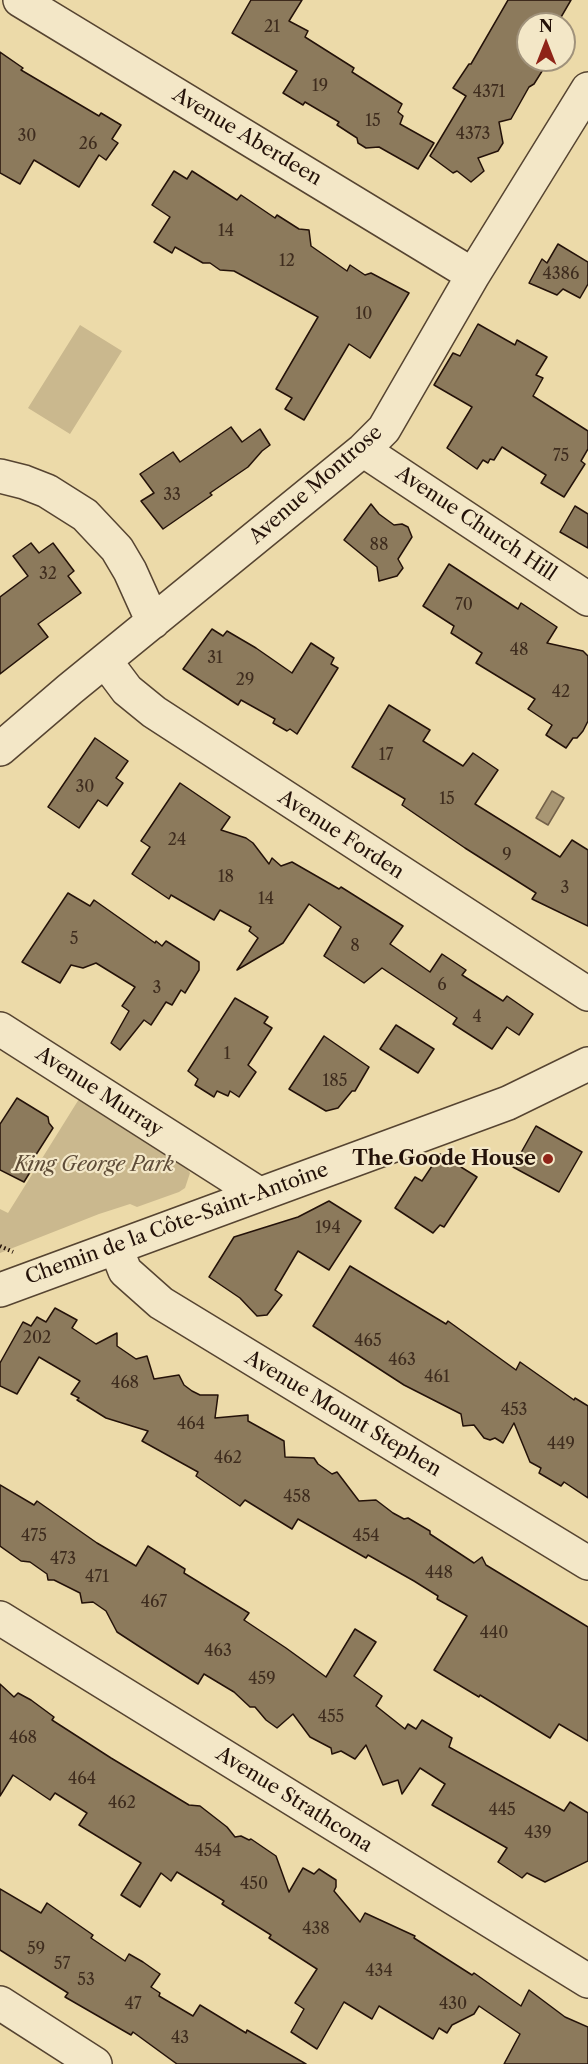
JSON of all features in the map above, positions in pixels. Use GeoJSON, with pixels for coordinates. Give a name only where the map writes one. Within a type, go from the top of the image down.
{"type":"FeatureCollection","features":[{"type":"Feature","properties":{"kind":"street","name":"Avenue Aberdeen"},"geometry":{"type":"LineString","coordinates":[[20,0],[473,275]]}},
{"type":"Feature","properties":{"kind":"street","name":"Avenue Montrose"},"geometry":{"type":"LineString","coordinates":[[0,749],[363,450],[384,429],[473,275],[588,89]]}},
{"type":"Feature","properties":{"kind":"street","name":"Avenue Church Hill"},"geometry":{"type":"LineString","coordinates":[[363,450],[588,599]]}},
{"type":"Feature","properties":{"kind":"street"},"geometry":{"type":"LineString","coordinates":[[0,476],[47,491],[85,515],[117,549],[130,571],[153,622]]}},
{"type":"Feature","properties":{"kind":"street","name":"Avenue Forden"},"geometry":{"type":"LineString","coordinates":[[106,662],[127,690],[154,712],[588,994]]}},
{"type":"Feature","properties":{"kind":"street","name":"Avenue Murray"},"geometry":{"type":"LineString","coordinates":[[0,1029],[259,1194]]}},
{"type":"Feature","properties":{"kind":"street","name":"Chemin de la Côte-Saint-Antoine"},"geometry":{"type":"LineString","coordinates":[[0,1290],[508,1103],[588,1064]]}},
{"type":"Feature","properties":{"kind":"street","name":"Avenue Mount Stephen"},"geometry":{"type":"LineString","coordinates":[[116,1248],[125,1271],[161,1303],[588,1563]]}},
{"type":"Feature","properties":{"kind":"street","name":"Avenue Strathcona"},"geometry":{"type":"LineString","coordinates":[[0,1618],[588,1981]]}},
{"type":"Feature","properties":{"kind":"street"},"geometry":{"type":"LineString","coordinates":[[0,2003],[95,2064]]}},
{"type":"Feature","properties":{"kind":"path"},"geometry":{"type":"LineString","coordinates":[[0,1246],[13,1252]]}},
{"type":"Feature","properties":{"kind":"green space"},"geometry":{"type":"Polygon","coordinates":[[[80,325],[122,351],[70,434],[28,408],[80,325]]]}},
{"type":"Feature","properties":{"kind":"green space","name":"King George Park"},"geometry":{"type":"Polygon","coordinates":[[[79,1099],[187,1169],[190,1173],[185,1188],[137,1207],[130,1204],[99,1214],[0,1253],[0,1209],[8,1213],[79,1099]]]}},
{"type":"Feature","properties":{"kind":"shaded area"},"geometry":{"type":"Polygon","coordinates":[[[552,791],[564,798],[548,825],[536,818],[552,791]]]}},
{"type":"Feature","properties":{"kind":"building"},"geometry":{"type":"Polygon","coordinates":[[[251,0],[302,0],[289,21],[308,31],[305,37],[354,68],[352,72],[402,104],[398,112],[403,116],[400,124],[434,143],[418,169],[379,147],[366,148],[358,143],[357,138],[337,125],[339,122],[305,102],[303,105],[283,93],[297,71],[232,33],[251,0]]]}},
{"type":"Feature","properties":{"kind":"building"},"geometry":{"type":"Polygon","coordinates":[[[508,0],[571,0],[564,12],[516,12],[516,72],[542,72],[534,84],[529,87],[511,119],[499,122],[503,143],[498,151],[478,158],[484,171],[471,182],[457,171],[453,173],[430,156],[466,96],[453,88],[471,64],[508,0]]]}},
{"type":"Feature","properties":{"kind":"building"},"geometry":{"type":"Polygon","coordinates":[[[0,52],[23,68],[21,70],[99,116],[101,113],[121,125],[112,139],[118,143],[106,160],[99,155],[79,187],[34,160],[20,184],[0,173],[0,52]]]}},
{"type":"Feature","properties":{"kind":"building"},"geometry":{"type":"Polygon","coordinates":[[[174,171],[187,179],[192,171],[237,200],[241,195],[275,218],[277,215],[299,229],[309,230],[311,246],[347,271],[350,265],[365,275],[371,273],[409,293],[370,358],[349,344],[304,420],[285,409],[292,398],[276,389],[318,317],[234,271],[220,270],[175,247],[172,253],[154,242],[170,217],[152,205],[174,171]]]}},
{"type":"Feature","properties":{"kind":"building"},"geometry":{"type":"Polygon","coordinates":[[[558,244],[588,262],[588,284],[580,298],[563,289],[557,295],[529,283],[542,259],[547,263],[558,244]]]}},
{"type":"Feature","properties":{"kind":"building"},"geometry":{"type":"Polygon","coordinates":[[[478,324],[515,345],[517,340],[547,357],[536,375],[543,378],[533,396],[588,431],[588,449],[581,461],[585,464],[564,497],[541,483],[546,475],[502,447],[494,460],[490,459],[488,463],[483,460],[477,469],[447,448],[472,407],[434,385],[453,353],[460,356],[478,324]]]}},
{"type":"Feature","properties":{"kind":"building"},"geometry":{"type":"Polygon","coordinates":[[[231,427],[242,442],[260,429],[270,445],[248,467],[163,529],[141,501],[154,493],[140,474],[173,452],[180,462],[231,427]]]}},
{"type":"Feature","properties":{"kind":"building"},"geometry":{"type":"Polygon","coordinates":[[[371,504],[379,514],[394,525],[402,524],[408,527],[412,537],[398,559],[403,568],[397,576],[379,581],[377,567],[344,540],[371,504]]]}},
{"type":"Feature","properties":{"kind":"building"},"geometry":{"type":"Polygon","coordinates":[[[575,506],[588,514],[588,548],[560,532],[575,506]]]}},
{"type":"Feature","properties":{"kind":"building"},"geometry":{"type":"Polygon","coordinates":[[[31,543],[39,553],[53,543],[74,571],[68,576],[81,593],[38,624],[48,637],[0,674],[0,597],[28,576],[13,556],[31,543]]]}},
{"type":"Feature","properties":{"kind":"building"},"geometry":{"type":"Polygon","coordinates":[[[449,564],[518,609],[521,603],[557,627],[547,643],[583,651],[588,656],[588,721],[583,731],[577,738],[573,738],[566,748],[546,735],[552,725],[528,709],[535,699],[476,663],[482,653],[451,633],[454,626],[423,606],[449,564]]]}},
{"type":"Feature","properties":{"kind":"building"},"geometry":{"type":"Polygon","coordinates":[[[212,629],[223,636],[227,631],[292,673],[311,643],[334,658],[331,664],[338,668],[297,734],[273,723],[275,719],[241,700],[238,705],[183,669],[212,629]]]}},
{"type":"Feature","properties":{"kind":"building"},"geometry":{"type":"Polygon","coordinates":[[[389,705],[430,730],[423,741],[463,766],[473,753],[498,770],[475,804],[560,857],[572,840],[588,850],[588,926],[532,899],[536,893],[402,805],[405,799],[352,767],[389,705]]]}},
{"type":"Feature","properties":{"kind":"building"},"geometry":{"type":"Polygon","coordinates":[[[95,738],[128,761],[116,778],[123,783],[107,806],[98,800],[79,828],[48,807],[95,738]]]}},
{"type":"Feature","properties":{"kind":"building"},"geometry":{"type":"Polygon","coordinates":[[[180,783],[230,817],[221,830],[246,838],[253,843],[269,864],[272,858],[281,866],[292,862],[339,889],[341,887],[403,926],[390,944],[430,972],[442,954],[466,970],[462,975],[503,1001],[507,996],[533,1014],[519,1035],[507,1027],[492,1049],[453,1024],[457,1018],[382,968],[364,983],[324,956],[341,927],[309,904],[283,943],[237,970],[258,938],[249,931],[251,927],[220,910],[214,920],[171,895],[169,899],[132,874],[150,847],[141,841],[180,783]]]}},
{"type":"Feature","properties":{"kind":"building"},"geometry":{"type":"Polygon","coordinates":[[[68,893],[90,906],[94,900],[155,943],[156,941],[162,946],[166,941],[199,962],[199,970],[185,993],[181,990],[172,1005],[166,1002],[151,1025],[144,1020],[120,1050],[111,1043],[129,1011],[122,1006],[135,987],[96,963],[83,968],[71,965],[60,983],[22,962],[68,893]]]}},
{"type":"Feature","properties":{"kind":"building"},"geometry":{"type":"Polygon","coordinates":[[[235,998],[268,1017],[264,1023],[272,1028],[248,1065],[256,1072],[239,1097],[230,1091],[228,1096],[217,1091],[214,1097],[195,1085],[198,1079],[188,1071],[235,998]]]}},
{"type":"Feature","properties":{"kind":"building"},"geometry":{"type":"Polygon","coordinates":[[[396,1025],[434,1049],[418,1073],[380,1049],[396,1025]]]}},
{"type":"Feature","properties":{"kind":"building"},"geometry":{"type":"Polygon","coordinates":[[[324,1036],[369,1067],[355,1091],[352,1091],[338,1108],[326,1111],[289,1089],[324,1036]]]}},
{"type":"Feature","properties":{"kind":"building"},"geometry":{"type":"Polygon","coordinates":[[[17,1098],[48,1117],[53,1128],[32,1161],[35,1164],[24,1182],[0,1170],[0,1124],[17,1098]]]}},
{"type":"Feature","properties":{"kind":"building","name":"The Goode House"},"geometry":{"type":"Polygon","coordinates":[[[536,1126],[582,1152],[559,1192],[513,1167],[536,1126]]]}},
{"type":"Feature","properties":{"kind":"building"},"geometry":{"type":"Polygon","coordinates":[[[440,1154],[477,1177],[444,1227],[440,1225],[433,1233],[395,1208],[415,1177],[422,1181],[440,1154]]]}},
{"type":"Feature","properties":{"kind":"building"},"geometry":{"type":"Polygon","coordinates":[[[329,1201],[361,1221],[329,1270],[298,1251],[275,1290],[282,1295],[267,1315],[257,1316],[240,1298],[209,1277],[234,1237],[298,1217],[329,1201]]]}},
{"type":"Feature","properties":{"kind":"building"},"geometry":{"type":"Polygon","coordinates":[[[350,1266],[446,1324],[448,1321],[516,1370],[520,1362],[574,1400],[575,1398],[588,1406],[588,1498],[564,1482],[561,1486],[539,1473],[541,1468],[530,1462],[514,1423],[503,1443],[495,1438],[490,1440],[484,1438],[474,1425],[463,1426],[461,1414],[404,1385],[313,1326],[350,1266]]]}},
{"type":"Feature","properties":{"kind":"building"},"geometry":{"type":"Polygon","coordinates":[[[55,1308],[77,1320],[72,1328],[96,1344],[117,1333],[117,1346],[136,1359],[147,1356],[154,1379],[179,1375],[184,1385],[192,1391],[200,1395],[218,1395],[215,1418],[248,1415],[248,1421],[284,1441],[285,1457],[314,1458],[318,1464],[332,1474],[337,1472],[359,1501],[376,1500],[393,1513],[404,1519],[408,1518],[430,1531],[430,1534],[474,1563],[482,1557],[486,1565],[588,1627],[588,1741],[559,1724],[550,1738],[434,1670],[467,1616],[437,1599],[438,1596],[414,1581],[368,1555],[366,1558],[298,1519],[292,1529],[245,1500],[240,1506],[196,1476],[198,1472],[142,1441],[148,1431],[106,1418],[77,1400],[79,1398],[71,1394],[80,1381],[39,1357],[17,1394],[0,1386],[0,1363],[23,1322],[31,1326],[37,1317],[46,1322],[55,1308]]]}},
{"type":"Feature","properties":{"kind":"building"},"geometry":{"type":"Polygon","coordinates":[[[0,1485],[34,1505],[37,1501],[97,1543],[136,1566],[148,1546],[185,1569],[184,1573],[249,1613],[244,1620],[326,1677],[355,1629],[376,1642],[354,1676],[382,1696],[376,1706],[405,1729],[408,1724],[416,1729],[422,1720],[452,1738],[449,1747],[564,1811],[570,1802],[588,1813],[588,1861],[545,1882],[527,1873],[522,1878],[498,1862],[507,1848],[432,1805],[445,1784],[420,1768],[402,1794],[398,1780],[383,1785],[366,1745],[355,1759],[341,1751],[332,1754],[331,1748],[310,1737],[293,1714],[277,1728],[266,1720],[255,1707],[250,1707],[234,1692],[204,1674],[198,1684],[140,1647],[117,1632],[106,1611],[93,1602],[82,1603],[80,1593],[54,1580],[48,1580],[47,1574],[30,1562],[21,1561],[0,1546],[0,1485]]]}},
{"type":"Feature","properties":{"kind":"building"},"geometry":{"type":"Polygon","coordinates":[[[0,1684],[14,1697],[18,1693],[31,1700],[54,1717],[52,1720],[111,1758],[189,1805],[200,1806],[227,1827],[235,1837],[251,1839],[276,1856],[289,1892],[303,1868],[314,1874],[319,1869],[336,1880],[334,1891],[360,1922],[365,1913],[415,1936],[414,1938],[472,1975],[474,1973],[521,2006],[529,1990],[565,2017],[588,2027],[588,2064],[504,2064],[520,2034],[479,2006],[474,2014],[452,2025],[447,2033],[439,2028],[433,2039],[379,2006],[372,2019],[344,2002],[317,2049],[291,2032],[304,2009],[295,2003],[317,1969],[269,1938],[271,1935],[222,1904],[224,1901],[177,1872],[171,1881],[161,1873],[140,1907],[121,1895],[141,1863],[79,1825],[87,1813],[55,1793],[50,1800],[13,1775],[0,1796],[0,1684]]]}},
{"type":"Feature","properties":{"kind":"building"},"geometry":{"type":"Polygon","coordinates":[[[0,1889],[41,1913],[47,1903],[93,1935],[91,1938],[125,1961],[129,1954],[143,1962],[160,1974],[151,1987],[160,1993],[159,1996],[193,2016],[200,2005],[246,2033],[247,2030],[306,2064],[177,2064],[133,2032],[131,2035],[65,1997],[68,1993],[0,1950],[0,1889]]]}},
{"type":"Feature","properties":{"kind":"place","name":"The Goode House"},"geometry":{"type":"Point","coordinates":[548,1159]}}]}
